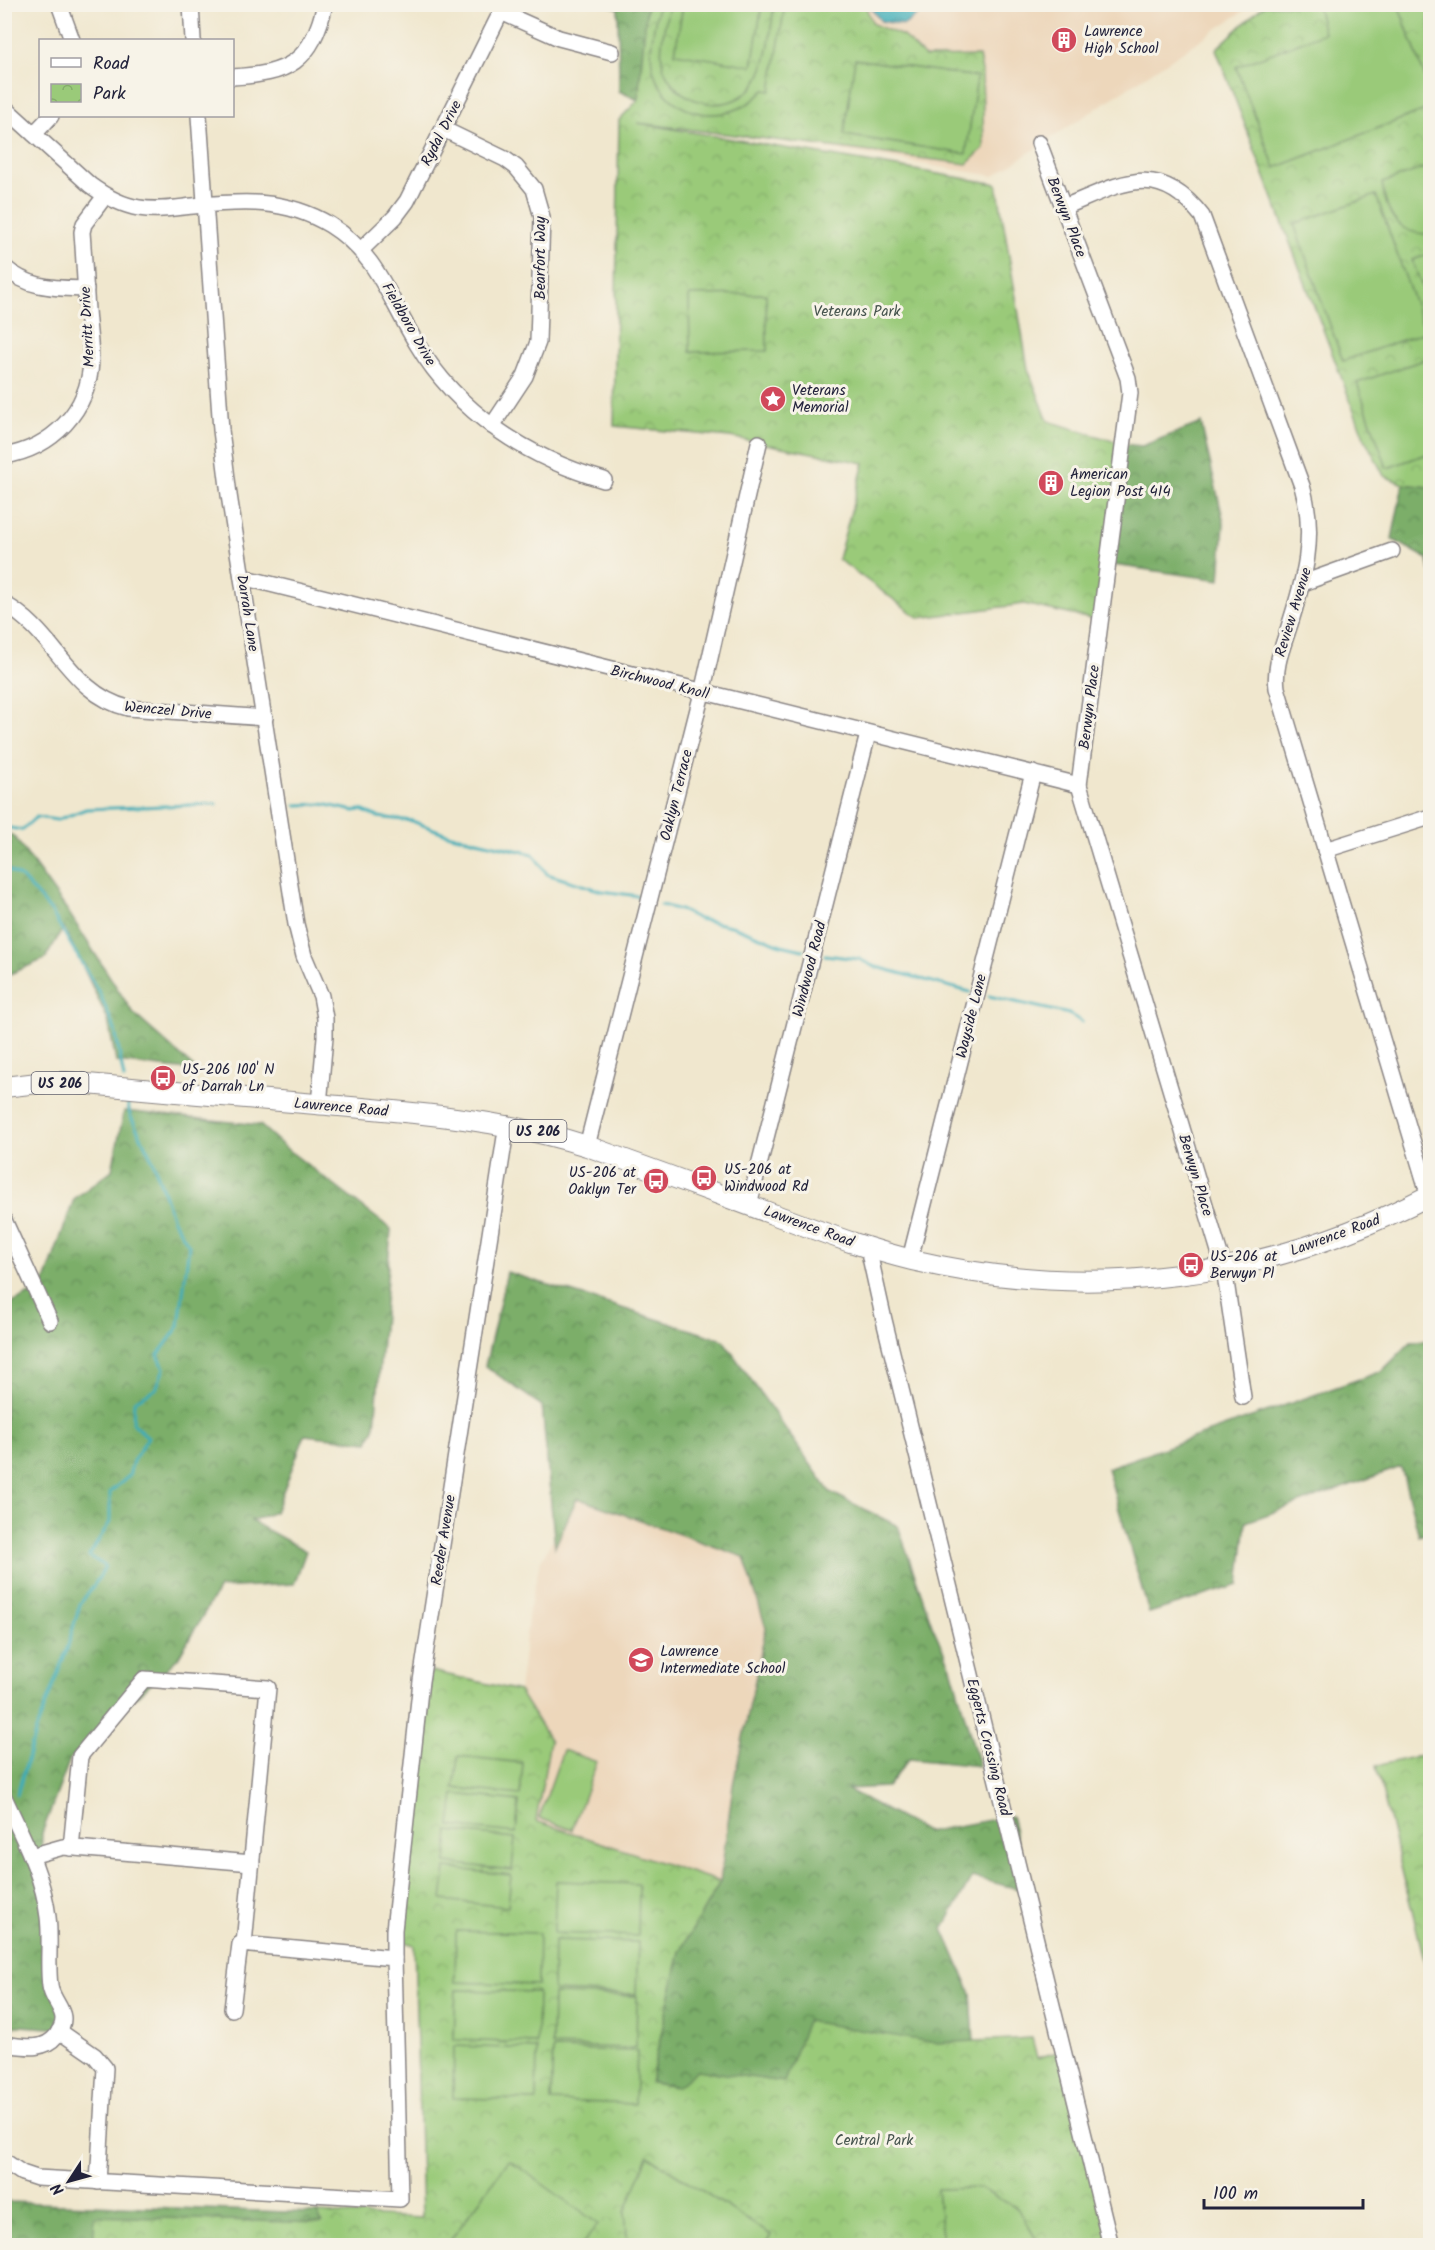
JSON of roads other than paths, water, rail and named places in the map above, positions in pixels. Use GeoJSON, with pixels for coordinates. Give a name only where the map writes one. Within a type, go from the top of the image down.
{"type":"FeatureCollection","features":[{"type":"Feature","properties":{"kind":"main road","name":"Lawrence Road"},"geometry":{"type":"LineString","coordinates":[[4,1087],[65,1083],[507,1124],[587,1146],[868,1248],[962,1271],[1011,1278],[1062,1281],[1150,1279],[1224,1268],[1311,1246],[1358,1229],[1430,1195]]}},
{"type":"Feature","properties":{"kind":"street"},"geometry":{"type":"LineString","coordinates":[[59,4],[72,39]]}},
{"type":"Feature","properties":{"kind":"street"},"geometry":{"type":"LineString","coordinates":[[191,4],[193,39]]}},
{"type":"Feature","properties":{"kind":"street"},"geometry":{"type":"LineString","coordinates":[[234,77],[272,73],[296,60],[314,40],[320,27],[325,4]]}},
{"type":"Feature","properties":{"kind":"street"},"geometry":{"type":"LineString","coordinates":[[503,8],[559,38],[612,52]]}},
{"type":"Feature","properties":{"kind":"street","name":"Rydal Drive"},"geometry":{"type":"LineString","coordinates":[[361,250],[385,228],[407,201],[503,8]]}},
{"type":"Feature","properties":{"kind":"street","name":"Fieldboro Drive"},"geometry":{"type":"LineString","coordinates":[[4,107],[90,185],[105,196],[124,205],[157,210],[251,202],[273,204],[294,209],[329,225],[361,250],[386,285],[404,323],[434,369],[470,408],[492,426],[536,454],[561,466],[604,480]]}},
{"type":"Feature","properties":{"kind":"street"},"geometry":{"type":"LineString","coordinates":[[34,134],[50,117]]}},
{"type":"Feature","properties":{"kind":"street","name":"Darrah Lane"},"geometry":{"type":"LineString","coordinates":[[199,117],[221,430],[296,924],[304,956],[321,996],[325,1018],[319,1105]]}},
{"type":"Feature","properties":{"kind":"street","name":"Bearfort Way"},"geometry":{"type":"LineString","coordinates":[[443,129],[505,159],[516,167],[534,189],[542,217],[538,342],[525,376],[492,426]]}},
{"type":"Feature","properties":{"kind":"street","name":"Berwyn Place"},"geometry":{"type":"LineString","coordinates":[[1041,149],[1128,378],[1130,393],[1079,785],[1224,1268],[1243,1397]]}},
{"type":"Feature","properties":{"kind":"street","name":"Review Avenue"},"geometry":{"type":"LineString","coordinates":[[1064,207],[1120,185],[1146,180],[1172,188],[1192,204],[1202,216],[1305,496],[1310,539],[1308,560],[1304,583],[1275,676],[1325,850],[1430,1195]]}},
{"type":"Feature","properties":{"kind":"street","name":"Merritt Drive"},"geometry":{"type":"LineString","coordinates":[[4,456],[45,442],[64,426],[79,406],[89,377],[91,360],[82,232],[84,224],[105,196]]}},
{"type":"Feature","properties":{"kind":"street"},"geometry":{"type":"LineString","coordinates":[[4,267],[21,280],[41,287],[86,289]]}},
{"type":"Feature","properties":{"kind":"street","name":"Oaklyn Terrace"},"geometry":{"type":"LineString","coordinates":[[587,1146],[702,693],[759,443]]}},
{"type":"Feature","properties":{"kind":"street"},"geometry":{"type":"LineString","coordinates":[[1304,583],[1392,551]]}},
{"type":"Feature","properties":{"kind":"street","name":"Birchwood Knoll"},"geometry":{"type":"LineString","coordinates":[[242,578],[1079,785]]}},
{"type":"Feature","properties":{"kind":"street","name":"Wenczel Drive"},"geometry":{"type":"LineString","coordinates":[[4,604],[28,620],[90,690],[116,705],[128,708],[265,718]]}},
{"type":"Feature","properties":{"kind":"street","name":"Windwood Road"},"geometry":{"type":"LineString","coordinates":[[749,1205],[868,734]]}},
{"type":"Feature","properties":{"kind":"street","name":"Wayside Lane"},"geometry":{"type":"LineString","coordinates":[[910,1259],[1033,773]]}},
{"type":"Feature","properties":{"kind":"street"},"geometry":{"type":"LineString","coordinates":[[1325,850],[1431,818]]}},
{"type":"Feature","properties":{"kind":"street","name":"Reeder Avenue"},"geometry":{"type":"LineString","coordinates":[[98,2182],[400,2199],[394,1930],[421,1681],[507,1124]]}},
{"type":"Feature","properties":{"kind":"street"},"geometry":{"type":"LineString","coordinates":[[4,1220],[50,1321]]}},
{"type":"Feature","properties":{"kind":"street","name":"Eggerts Crossing Road"},"geometry":{"type":"LineString","coordinates":[[868,1248],[1111,2246]]}},
{"type":"Feature","properties":{"kind":"street"},"geometry":{"type":"LineString","coordinates":[[71,1848],[80,1756],[144,1679],[268,1688],[244,1944]]}},
{"type":"Feature","properties":{"kind":"street"},"geometry":{"type":"LineString","coordinates":[[4,1797],[39,1876],[49,1919],[50,1988],[62,2012],[59,2031],[48,2043],[39,2046],[4,2044]]}},
{"type":"Feature","properties":{"kind":"street"},"geometry":{"type":"LineString","coordinates":[[31,1856],[63,1847],[252,1863]]}},
{"type":"Feature","properties":{"kind":"street"},"geometry":{"type":"LineString","coordinates":[[232,2009],[240,1944],[394,1958]]}},
{"type":"Feature","properties":{"kind":"street"},"geometry":{"type":"LineString","coordinates":[[4,2161],[19,2172],[31,2177],[98,2182],[105,2068],[95,2056],[59,2031]]}},
{"type":"Feature","properties":{"kind":"water"},"geometry":{"type":"Polygon","coordinates":[[[868,5],[923,5],[923,11],[904,25],[881,21],[868,5]]]}},
{"type":"Feature","properties":{"kind":"waterway"},"geometry":{"type":"LineString","coordinates":[[4,827],[22,830],[36,817],[57,820],[86,809],[217,804]]}},
{"type":"Feature","properties":{"kind":"waterway"},"geometry":{"type":"LineString","coordinates":[[296,805],[323,804],[354,811],[361,810],[378,817],[412,821],[447,834],[533,854],[547,874],[602,891],[638,896]]}},
{"type":"Feature","properties":{"kind":"waterway"},"geometry":{"type":"LineString","coordinates":[[4,868],[22,878],[51,911],[100,994],[115,1030],[124,1079]]}},
{"type":"Feature","properties":{"kind":"waterway"},"geometry":{"type":"LineString","coordinates":[[661,905],[680,910],[699,919],[735,927],[781,945],[803,950]]}},
{"type":"Feature","properties":{"kind":"waterway"},"geometry":{"type":"LineString","coordinates":[[825,955],[859,959],[873,966],[970,992]]}},
{"type":"Feature","properties":{"kind":"waterway"},"geometry":{"type":"LineString","coordinates":[[989,996],[1069,1014],[1082,1022]]}},
{"type":"Feature","properties":{"kind":"waterway"},"geometry":{"type":"LineString","coordinates":[[17,1795],[36,1730],[67,1649],[80,1604],[105,1566],[89,1556],[110,1522],[110,1492],[129,1476],[133,1461],[148,1437],[133,1424],[134,1401],[156,1389],[164,1368],[158,1355],[179,1326],[189,1245],[173,1220],[153,1161],[130,1115],[126,1094]]}},
{"type":"Feature","properties":{"kind":"place","name":"Lawrence High School"},"geometry":{"type":"Point","coordinates":[1064,40]}},
{"type":"Feature","properties":{"kind":"place","name":"Veterans Memorial"},"geometry":{"type":"Point","coordinates":[773,399]}},
{"type":"Feature","properties":{"kind":"place","name":"American Legion Post 414"},"geometry":{"type":"Point","coordinates":[1051,483]}},
{"type":"Feature","properties":{"kind":"place","name":"US-206 100' N of Darrah Ln"},"geometry":{"type":"Point","coordinates":[163,1078]}},
{"type":"Feature","properties":{"kind":"place","name":"US-206 at Windwood Rd"},"geometry":{"type":"Point","coordinates":[704,1178]}},
{"type":"Feature","properties":{"kind":"place","name":"US-206 at Oaklyn Ter"},"geometry":{"type":"Point","coordinates":[656,1181]}},
{"type":"Feature","properties":{"kind":"place","name":"US-206 at Berwyn Pl"},"geometry":{"type":"Point","coordinates":[1191,1265]}},
{"type":"Feature","properties":{"kind":"place","name":"Lawrence Intermediate School"},"geometry":{"type":"Point","coordinates":[641,1660]}},
{"type":"Feature","properties":{"kind":"park label","name":"Veterans Park"},"geometry":{"type":"Point","coordinates":[857,311]}},
{"type":"Feature","properties":{"kind":"park label","name":"Central Park"},"geometry":{"type":"Point","coordinates":[874,2140]}}]}
